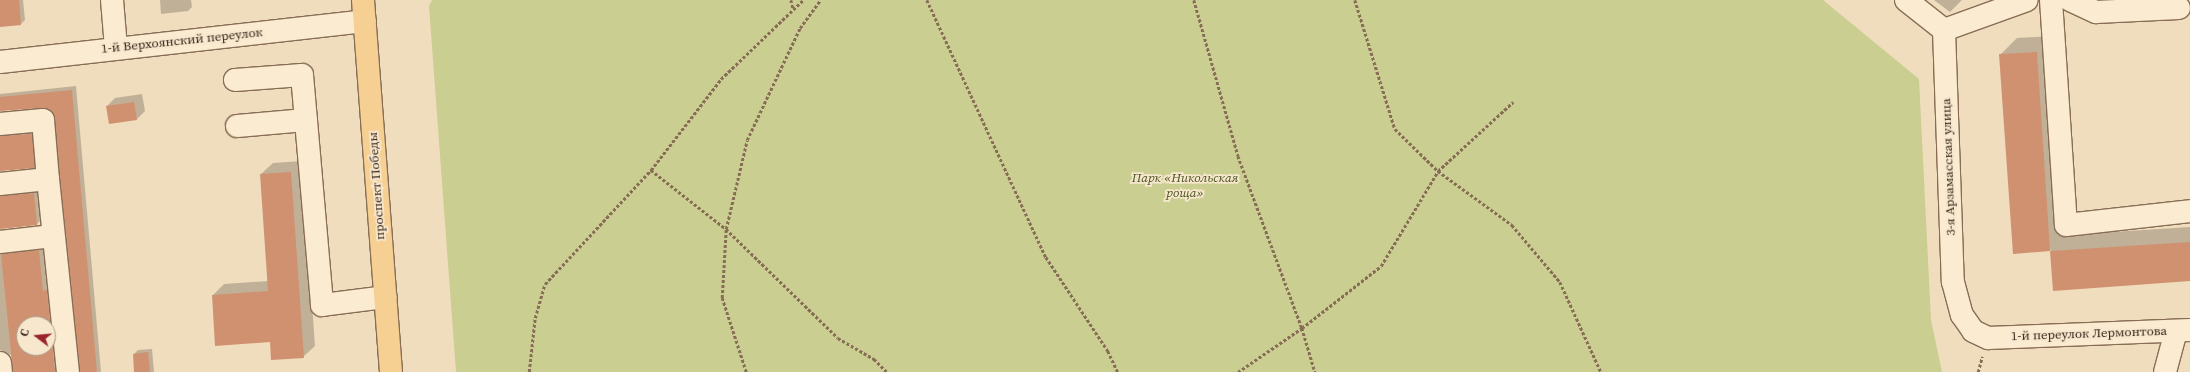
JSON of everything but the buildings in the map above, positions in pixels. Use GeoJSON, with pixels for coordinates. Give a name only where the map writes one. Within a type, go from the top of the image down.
{"type":"FeatureCollection","features":[{"type":"Feature","properties":{"kind":"main road","name":"проспект Победы"},"geometry":{"type":"LineString","coordinates":[[364,10],[391,372]]}},
{"type":"Feature","properties":{"kind":"street"},"geometry":{"type":"LineString","coordinates":[[1906,0],[1944,30],[2027,0]]}},
{"type":"Feature","properties":{"kind":"street"},"geometry":{"type":"LineString","coordinates":[[2051,0],[2066,225],[2190,211]]}},
{"type":"Feature","properties":{"kind":"street"},"geometry":{"type":"LineString","coordinates":[[2070,0],[2096,12],[2179,8]]}},
{"type":"Feature","properties":{"kind":"street"},"geometry":{"type":"LineString","coordinates":[[109,2],[116,48]]}},
{"type":"Feature","properties":{"kind":"street","name":"1-й Верхоянский переулок"},"geometry":{"type":"LineString","coordinates":[[0,62],[116,48],[364,10]]}},
{"type":"Feature","properties":{"kind":"street","name":"3-я Арзамасская улица"},"geometry":{"type":"LineString","coordinates":[[1944,30],[1953,282],[1962,315],[1973,331],[1988,338]]}},
{"type":"Feature","properties":{"kind":"street"},"geometry":{"type":"LineString","coordinates":[[235,80],[302,75],[322,305],[385,297]]}},
{"type":"Feature","properties":{"kind":"street"},"geometry":{"type":"LineString","coordinates":[[0,124],[43,120],[53,236],[68,372]]}},
{"type":"Feature","properties":{"kind":"street"},"geometry":{"type":"LineString","coordinates":[[237,126],[306,120]]}},
{"type":"Feature","properties":{"kind":"street"},"geometry":{"type":"LineString","coordinates":[[0,184],[48,178]]}},
{"type":"Feature","properties":{"kind":"street"},"geometry":{"type":"LineString","coordinates":[[0,242],[53,236]]}},
{"type":"Feature","properties":{"kind":"street"},"geometry":{"type":"LineString","coordinates":[[2165,372],[2183,330]]}},
{"type":"Feature","properties":{"kind":"street","name":"1-й переулок Лермонтова"},"geometry":{"type":"LineString","coordinates":[[1988,338],[2183,330]]}},
{"type":"Feature","properties":{"kind":"street"},"geometry":{"type":"LineString","coordinates":[[0,363],[1,372]]}},
{"type":"Feature","properties":{"kind":"path"},"geometry":{"type":"LineString","coordinates":[[791,0],[794,8]]}},
{"type":"Feature","properties":{"kind":"path"},"geometry":{"type":"LineString","coordinates":[[528,372],[535,318],[545,284],[651,170],[721,79],[803,0]]}},
{"type":"Feature","properties":{"kind":"path"},"geometry":{"type":"LineString","coordinates":[[746,372],[722,298],[726,230],[747,140],[800,28],[820,0]]}},
{"type":"Feature","properties":{"kind":"path"},"geometry":{"type":"LineString","coordinates":[[927,0],[1046,257],[1108,351],[1118,372]]}},
{"type":"Feature","properties":{"kind":"path"},"geometry":{"type":"LineString","coordinates":[[1194,0],[1238,156],[1302,328],[1315,372]]}},
{"type":"Feature","properties":{"kind":"path"},"geometry":{"type":"LineString","coordinates":[[1355,0],[1395,129],[1438,171],[1512,225],[1560,282],[1601,372]]}},
{"type":"Feature","properties":{"kind":"path"},"geometry":{"type":"LineString","coordinates":[[1238,372],[1302,328],[1381,266],[1438,171],[1513,102]]}},
{"type":"Feature","properties":{"kind":"path"},"geometry":{"type":"LineString","coordinates":[[651,170],[726,230],[838,338],[874,359],[887,372]]}},
{"type":"Feature","properties":{"kind":"green space","name":"Парк «Никольская роща»"},"geometry":{"type":"Polygon","coordinates":[[[432,0],[1823,0],[1919,79],[1931,320],[1942,372],[456,372],[429,6],[432,0]]]}}]}
